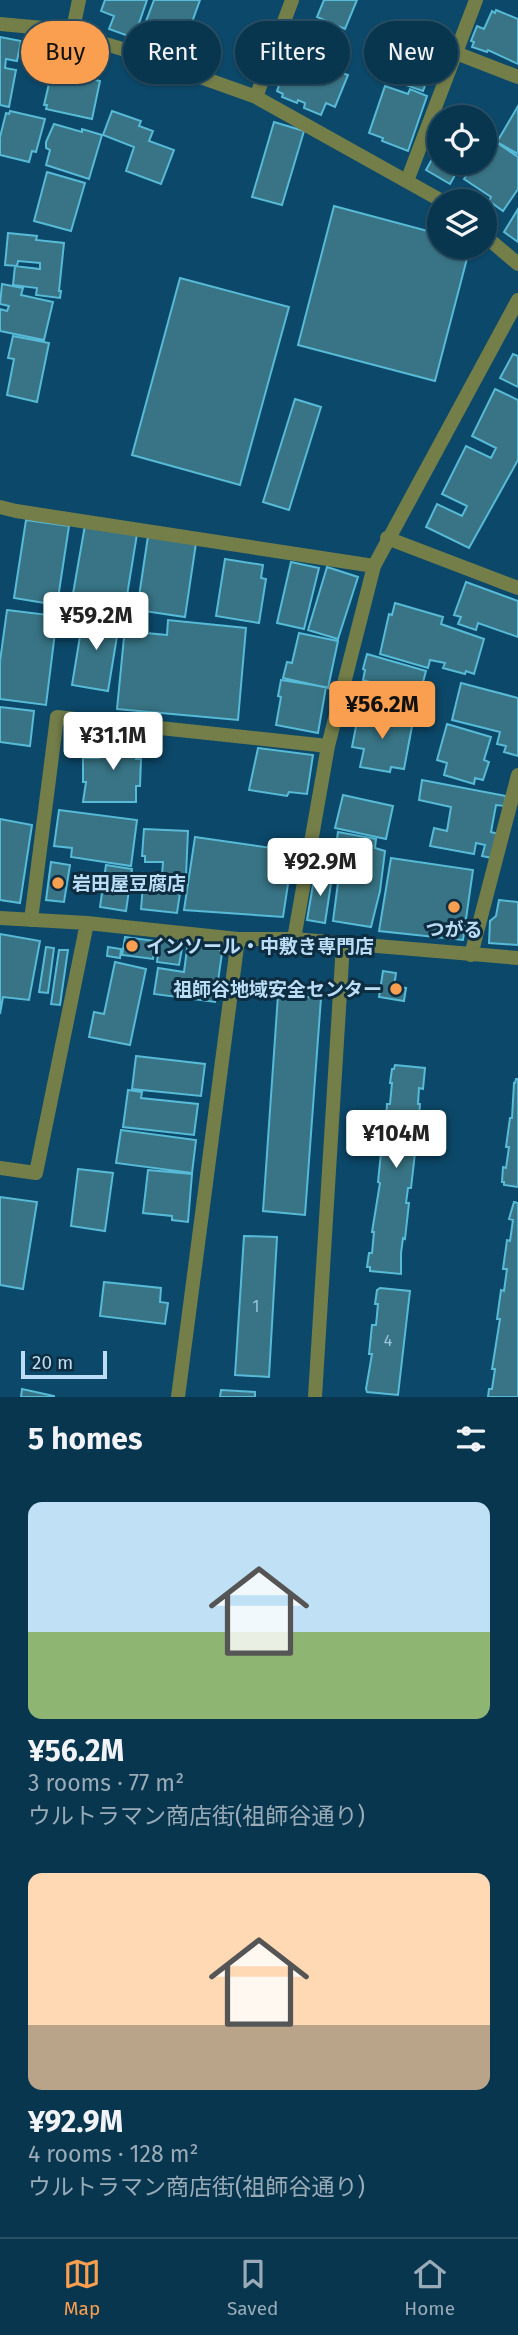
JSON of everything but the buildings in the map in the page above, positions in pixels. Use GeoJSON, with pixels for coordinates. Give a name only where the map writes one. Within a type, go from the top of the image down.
{"type":"FeatureCollection","features":[{"type":"Feature","properties":{"kind":"street"},"geometry":{"type":"LineString","coordinates":[[75,21],[79,0]]}},
{"type":"Feature","properties":{"kind":"street"},"geometry":{"type":"LineString","coordinates":[[256,97],[292,0]]}},
{"type":"Feature","properties":{"kind":"street"},"geometry":{"type":"LineString","coordinates":[[458,48],[477,0]]}},
{"type":"Feature","properties":{"kind":"street"},"geometry":{"type":"LineString","coordinates":[[0,24],[21,26]]}},
{"type":"Feature","properties":{"kind":"street"},"geometry":{"type":"LineString","coordinates":[[109,45],[256,97],[427,192]]}},
{"type":"Feature","properties":{"kind":"street"},"geometry":{"type":"LineString","coordinates":[[458,54],[518,77]]}},
{"type":"Feature","properties":{"kind":"street"},"geometry":{"type":"LineString","coordinates":[[407,181],[444,84]]}},
{"type":"Feature","properties":{"kind":"street"},"geometry":{"type":"LineString","coordinates":[[497,246],[518,264]]}},
{"type":"Feature","properties":{"kind":"street"},"geometry":{"type":"LineString","coordinates":[[294,939],[328,746],[374,565],[518,300]]}},
{"type":"Feature","properties":{"kind":"street"},"geometry":{"type":"LineString","coordinates":[[0,507],[374,565]]}},
{"type":"Feature","properties":{"kind":"street"},"geometry":{"type":"LineString","coordinates":[[387,538],[518,588]]}},
{"type":"Feature","properties":{"kind":"street"},"geometry":{"type":"LineString","coordinates":[[31,920],[57,717],[328,746]]}},
{"type":"Feature","properties":{"kind":"street"},"geometry":{"type":"LineString","coordinates":[[471,955],[518,775]]}},
{"type":"Feature","properties":{"kind":"street"},"geometry":{"type":"LineString","coordinates":[[0,918],[87,923],[238,939],[294,939],[518,958]]}},
{"type":"Feature","properties":{"kind":"street"},"geometry":{"type":"LineString","coordinates":[[0,1168],[36,1173],[87,923]]}},
{"type":"Feature","properties":{"kind":"street"},"geometry":{"type":"LineString","coordinates":[[178,1397],[238,939]]}},
{"type":"Feature","properties":{"kind":"street"},"geometry":{"type":"LineString","coordinates":[[315,1397],[343,944]]}},
{"type":"Feature","properties":{"kind":"place","name":"岩田屋豆腐店"},"geometry":{"type":"Point","coordinates":[58,883]}},
{"type":"Feature","properties":{"kind":"place","name":"つがる"},"geometry":{"type":"Point","coordinates":[454,907]}},
{"type":"Feature","properties":{"kind":"place","name":"インソール・中敷き専門店"},"geometry":{"type":"Point","coordinates":[132,946]}},
{"type":"Feature","properties":{"kind":"place","name":"祖師谷地域安全センター"},"geometry":{"type":"Point","coordinates":[396,989]}}]}
